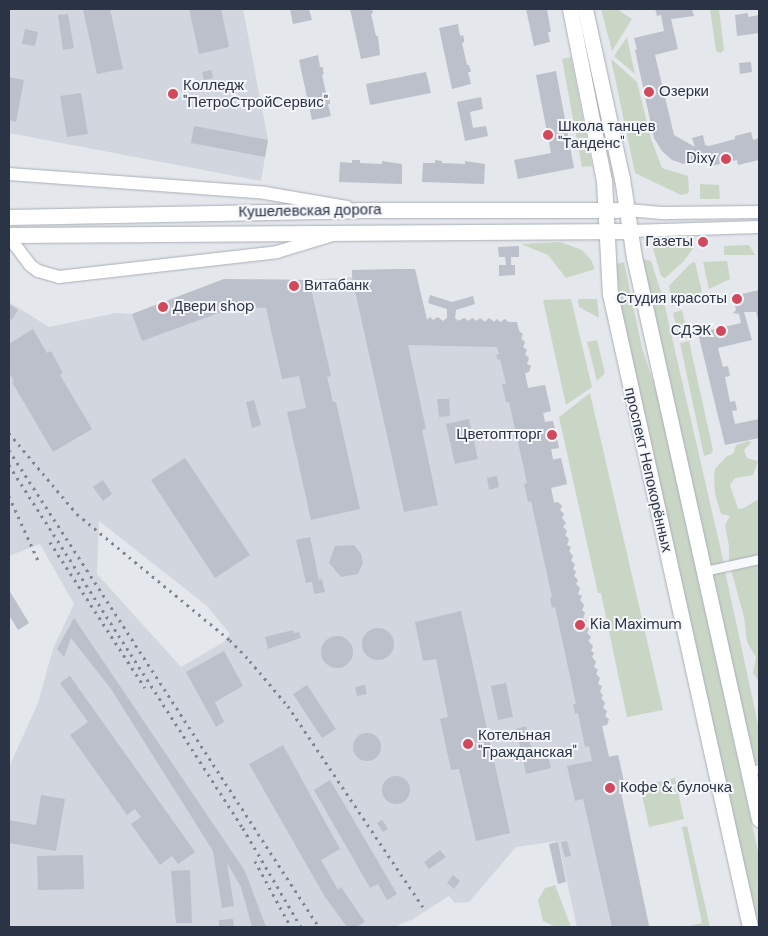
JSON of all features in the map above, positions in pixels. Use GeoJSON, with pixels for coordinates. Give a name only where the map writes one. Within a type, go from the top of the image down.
{"type":"FeatureCollection","features":[{"type":"Feature","properties":{"kind":"main road","name":"проспект Непокорённых"},"geometry":{"type":"LineString","coordinates":[[570,9],[604,181],[610,294],[750,927]]}},
{"type":"Feature","properties":{"kind":"main road"},"geometry":{"type":"LineString","coordinates":[[585,9],[622,178],[630,231],[705,571],[754,770],[759,819]]}},
{"type":"Feature","properties":{"kind":"main road"},"geometry":{"type":"LineString","coordinates":[[9,174],[278,195],[330,203],[359,210]]}},
{"type":"Feature","properties":{"kind":"main road"},"geometry":{"type":"LineString","coordinates":[[276,212],[283,205],[278,195]]}},
{"type":"Feature","properties":{"kind":"main road","name":"Кушелевская дорога"},"geometry":{"type":"LineString","coordinates":[[10,217],[359,210],[627,210]]}},
{"type":"Feature","properties":{"kind":"main road"},"geometry":{"type":"LineString","coordinates":[[627,210],[665,213],[759,212]]}},
{"type":"Feature","properties":{"kind":"main road"},"geometry":{"type":"LineString","coordinates":[[630,231],[759,228]]}},
{"type":"Feature","properties":{"kind":"main road","name":"Кушелевская дорога"},"geometry":{"type":"LineString","coordinates":[[14,236],[630,231]]}},
{"type":"Feature","properties":{"kind":"main road"},"geometry":{"type":"LineString","coordinates":[[14,236],[30,265],[38,271],[59,276],[279,252],[340,232]]}},
{"type":"Feature","properties":{"kind":"main road"},"geometry":{"type":"LineString","coordinates":[[277,233],[282,235],[285,240],[285,245],[279,252]]}},
{"type":"Feature","properties":{"kind":"street"},"geometry":{"type":"LineString","coordinates":[[705,571],[759,559]]}},
{"type":"Feature","properties":{"kind":"shaded area","name":"Колледж \"ПетроСтройСервис\""},"geometry":{"type":"Polygon","coordinates":[[[9,9],[243,9],[268,140],[261,181],[9,133],[9,9]]]}},
{"type":"Feature","properties":{"kind":"shaded area"},"geometry":{"type":"Polygon","coordinates":[[[396,269],[415,269],[427,320],[430,317],[433,320],[443,321],[447,318],[452,321],[455,318],[460,321],[464,318],[468,321],[472,318],[477,321],[480,318],[485,322],[489,318],[494,322],[497,319],[500,322],[505,319],[509,322],[517,322],[519,331],[523,334],[521,337],[525,342],[523,347],[527,350],[525,354],[527,364],[531,366],[529,372],[525,373],[528,388],[545,385],[551,411],[543,413],[545,422],[553,421],[559,448],[551,449],[553,459],[561,458],[567,484],[551,488],[554,502],[558,502],[562,506],[560,510],[564,514],[562,519],[566,523],[563,527],[567,531],[565,535],[569,539],[567,545],[571,547],[569,553],[573,556],[571,560],[575,564],[573,569],[576,572],[574,576],[578,580],[576,584],[580,588],[578,594],[582,596],[580,600],[584,605],[582,610],[585,613],[583,618],[587,621],[585,625],[589,629],[587,633],[591,637],[589,641],[593,646],[591,651],[594,653],[592,657],[596,662],[594,667],[598,670],[596,674],[598,684],[602,686],[599,692],[603,695],[601,699],[605,703],[603,708],[607,711],[605,716],[609,719],[602,726],[609,757],[618,755],[624,782],[619,784],[649,926],[577,927],[558,841],[516,847],[469,902],[455,903],[449,896],[413,919],[394,927],[9,927],[9,767],[38,703],[53,649],[74,604],[40,544],[9,556],[9,302],[49,327],[116,313],[132,314],[224,279],[309,280],[352,277],[396,269]],[[99,521],[97,574],[181,667],[224,642],[230,634],[207,606],[99,521]]]}},
{"type":"Feature","properties":{"kind":"green space"},"geometry":{"type":"Polygon","coordinates":[[[601,9],[617,9],[632,19],[612,51],[601,9]]]}},
{"type":"Feature","properties":{"kind":"green space"},"geometry":{"type":"Polygon","coordinates":[[[710,9],[719,9],[724,50],[720,53],[716,51],[710,9]]]}},
{"type":"Feature","properties":{"kind":"green space"},"geometry":{"type":"Polygon","coordinates":[[[627,37],[635,74],[614,56],[627,37]]]}},
{"type":"Feature","properties":{"kind":"green space"},"geometry":{"type":"Polygon","coordinates":[[[571,57],[592,166],[582,167],[562,59],[571,57]]]}},
{"type":"Feature","properties":{"kind":"green space"},"geometry":{"type":"Polygon","coordinates":[[[611,59],[637,82],[651,139],[662,168],[688,176],[689,192],[687,194],[681,195],[635,173],[611,59]]]}},
{"type":"Feature","properties":{"kind":"green space"},"geometry":{"type":"Polygon","coordinates":[[[700,184],[719,185],[720,199],[700,199],[700,184]]]}},
{"type":"Feature","properties":{"kind":"green space"},"geometry":{"type":"Polygon","coordinates":[[[560,242],[582,250],[591,260],[595,269],[566,278],[548,255],[521,244],[560,242]]]}},
{"type":"Feature","properties":{"kind":"green space"},"geometry":{"type":"Polygon","coordinates":[[[659,242],[690,242],[694,247],[684,261],[665,278],[661,276],[653,248],[659,242]]]}},
{"type":"Feature","properties":{"kind":"green space"},"geometry":{"type":"Polygon","coordinates":[[[749,245],[755,255],[724,255],[724,246],[749,245]]]}},
{"type":"Feature","properties":{"kind":"green space"},"geometry":{"type":"Polygon","coordinates":[[[643,259],[651,261],[663,298],[724,564],[711,566],[643,259]]]}},
{"type":"Feature","properties":{"kind":"green space"},"geometry":{"type":"Polygon","coordinates":[[[727,261],[730,279],[709,289],[703,262],[727,261]]]}},
{"type":"Feature","properties":{"kind":"green space"},"geometry":{"type":"Polygon","coordinates":[[[624,262],[642,348],[657,393],[759,856],[759,927],[757,927],[622,314],[616,264],[624,262]]]}},
{"type":"Feature","properties":{"kind":"green space"},"geometry":{"type":"Polygon","coordinates":[[[695,262],[702,292],[672,306],[669,286],[690,264],[695,262]]]}},
{"type":"Feature","properties":{"kind":"green space"},"geometry":{"type":"Polygon","coordinates":[[[571,299],[592,387],[566,405],[543,300],[571,299]]]}},
{"type":"Feature","properties":{"kind":"green space"},"geometry":{"type":"Polygon","coordinates":[[[578,299],[597,299],[599,318],[579,307],[578,299]]]}},
{"type":"Feature","properties":{"kind":"green space"},"geometry":{"type":"Polygon","coordinates":[[[682,310],[688,337],[679,339],[673,313],[682,310]]]}},
{"type":"Feature","properties":{"kind":"green space"},"geometry":{"type":"Polygon","coordinates":[[[597,340],[605,373],[597,381],[587,342],[597,340]]]}},
{"type":"Feature","properties":{"kind":"green space"},"geometry":{"type":"Polygon","coordinates":[[[689,341],[713,450],[711,454],[704,456],[680,343],[689,341]]]}},
{"type":"Feature","properties":{"kind":"green space"},"geometry":{"type":"Polygon","coordinates":[[[590,393],[663,710],[627,717],[601,593],[598,593],[559,417],[590,393]]]}},
{"type":"Feature","properties":{"kind":"green space"},"geometry":{"type":"Polygon","coordinates":[[[748,441],[751,442],[744,450],[747,458],[758,461],[753,475],[735,478],[730,485],[738,509],[744,508],[757,500],[759,503],[759,682],[753,673],[756,657],[747,642],[744,617],[729,562],[729,546],[725,525],[730,516],[721,514],[715,494],[714,477],[715,469],[727,456],[733,454],[736,445],[748,441]]]}},
{"type":"Feature","properties":{"kind":"green space"},"geometry":{"type":"Polygon","coordinates":[[[725,571],[759,729],[759,762],[754,763],[713,574],[725,571]]]}},
{"type":"Feature","properties":{"kind":"green space"},"geometry":{"type":"Polygon","coordinates":[[[675,778],[684,819],[649,827],[640,786],[675,778]]]}},
{"type":"Feature","properties":{"kind":"green space"},"geometry":{"type":"Polygon","coordinates":[[[687,826],[710,927],[685,927],[702,923],[682,827],[687,826]]]}},
{"type":"Feature","properties":{"kind":"green space"},"geometry":{"type":"Polygon","coordinates":[[[555,885],[571,927],[556,927],[543,921],[538,900],[545,888],[555,885]]]}},
{"type":"Feature","properties":{"kind":"building"},"geometry":{"type":"Polygon","coordinates":[[[83,9],[110,9],[123,69],[97,74],[83,9]]]}},
{"type":"Feature","properties":{"kind":"building"},"geometry":{"type":"Polygon","coordinates":[[[189,9],[221,9],[229,47],[199,54],[189,9]]]}},
{"type":"Feature","properties":{"kind":"building"},"geometry":{"type":"Polygon","coordinates":[[[290,9],[309,9],[312,20],[293,24],[290,9]]]}},
{"type":"Feature","properties":{"kind":"building"},"geometry":{"type":"Polygon","coordinates":[[[350,9],[372,9],[373,13],[371,14],[376,36],[378,36],[380,55],[361,59],[350,9]]]}},
{"type":"Feature","properties":{"kind":"building"},"geometry":{"type":"Polygon","coordinates":[[[526,9],[547,9],[551,32],[548,32],[550,42],[534,46],[526,9]]]}},
{"type":"Feature","properties":{"kind":"building"},"geometry":{"type":"Polygon","coordinates":[[[655,9],[692,9],[694,16],[671,19],[678,49],[655,55],[674,135],[695,147],[692,138],[703,135],[705,145],[709,146],[735,139],[735,136],[751,132],[753,140],[759,138],[759,160],[738,165],[737,160],[711,166],[710,161],[684,164],[672,160],[662,151],[654,138],[634,38],[664,31],[661,15],[657,16],[655,9]]]}},
{"type":"Feature","properties":{"kind":"building"},"geometry":{"type":"Polygon","coordinates":[[[748,13],[748,17],[759,15],[759,33],[737,36],[735,15],[748,13]]]}},
{"type":"Feature","properties":{"kind":"building"},"geometry":{"type":"Polygon","coordinates":[[[68,14],[74,48],[63,50],[58,15],[68,14]]]}},
{"type":"Feature","properties":{"kind":"building"},"geometry":{"type":"Polygon","coordinates":[[[458,24],[460,36],[463,35],[464,39],[462,43],[467,65],[469,65],[471,72],[468,72],[471,84],[452,89],[439,28],[458,24]]]}},
{"type":"Feature","properties":{"kind":"building"},"geometry":{"type":"Polygon","coordinates":[[[25,29],[38,32],[35,46],[22,44],[25,29]]]}},
{"type":"Feature","properties":{"kind":"building"},"geometry":{"type":"Polygon","coordinates":[[[318,55],[320,67],[323,67],[324,74],[322,75],[327,97],[329,96],[330,100],[330,104],[328,104],[331,116],[312,120],[299,60],[318,55]]]}},
{"type":"Feature","properties":{"kind":"building"},"geometry":{"type":"Polygon","coordinates":[[[751,62],[752,72],[740,74],[739,63],[751,62]]]}},
{"type":"Feature","properties":{"kind":"building"},"geometry":{"type":"Polygon","coordinates":[[[211,70],[213,78],[204,80],[202,72],[211,70]]]}},
{"type":"Feature","properties":{"kind":"building"},"geometry":{"type":"Polygon","coordinates":[[[556,71],[574,168],[518,179],[514,160],[551,153],[536,75],[556,71]]]}},
{"type":"Feature","properties":{"kind":"building"},"geometry":{"type":"Polygon","coordinates":[[[426,72],[431,93],[370,105],[366,84],[426,72]]]}},
{"type":"Feature","properties":{"kind":"building"},"geometry":{"type":"Polygon","coordinates":[[[9,77],[24,80],[16,122],[9,120],[9,77]]]}},
{"type":"Feature","properties":{"kind":"building"},"geometry":{"type":"Polygon","coordinates":[[[81,93],[88,134],[67,137],[60,96],[81,93]]]}},
{"type":"Feature","properties":{"kind":"building"},"geometry":{"type":"Polygon","coordinates":[[[481,97],[483,109],[470,112],[473,128],[486,126],[488,136],[465,141],[457,102],[481,97]]]}},
{"type":"Feature","properties":{"kind":"building"},"geometry":{"type":"Polygon","coordinates":[[[194,126],[268,140],[265,157],[191,143],[194,126]]]}},
{"type":"Feature","properties":{"kind":"building"},"geometry":{"type":"Polygon","coordinates":[[[352,160],[360,160],[360,163],[382,164],[382,161],[402,164],[402,184],[339,182],[340,162],[352,163],[352,160]]]}},
{"type":"Feature","properties":{"kind":"building"},"geometry":{"type":"Polygon","coordinates":[[[435,160],[442,161],[442,163],[465,164],[465,161],[485,164],[484,184],[422,182],[423,163],[435,163],[435,160]]]}},
{"type":"Feature","properties":{"kind":"building"},"geometry":{"type":"Polygon","coordinates":[[[519,246],[519,257],[511,257],[511,265],[515,265],[515,275],[499,276],[499,265],[506,265],[505,257],[499,257],[498,247],[519,246]]]}},
{"type":"Feature","properties":{"kind":"building"},"geometry":{"type":"Polygon","coordinates":[[[415,269],[427,320],[430,317],[433,320],[438,317],[443,321],[447,318],[447,309],[428,303],[430,295],[452,302],[473,296],[475,304],[456,310],[455,318],[458,321],[464,318],[469,321],[472,318],[477,321],[480,318],[485,322],[489,318],[494,322],[497,319],[500,322],[505,319],[508,322],[517,322],[519,331],[523,334],[521,339],[525,342],[523,347],[527,350],[525,354],[529,358],[527,364],[531,366],[529,372],[525,373],[528,388],[545,385],[551,411],[543,413],[545,422],[553,421],[559,448],[551,449],[553,460],[561,458],[567,484],[551,488],[554,503],[558,502],[562,506],[560,510],[564,514],[562,518],[566,523],[563,527],[567,531],[565,535],[569,539],[567,545],[571,547],[569,551],[573,556],[571,561],[575,564],[573,569],[576,572],[574,576],[578,580],[576,584],[580,588],[578,594],[582,596],[580,600],[584,605],[582,610],[585,613],[583,618],[587,621],[585,625],[589,629],[587,633],[591,637],[588,641],[593,646],[591,651],[594,653],[592,657],[596,662],[594,667],[598,670],[596,674],[600,678],[598,684],[602,686],[600,692],[603,695],[601,698],[605,703],[603,708],[607,711],[605,717],[609,719],[607,725],[602,726],[609,757],[618,755],[624,782],[619,783],[649,926],[612,927],[583,799],[575,801],[567,766],[592,761],[589,746],[585,747],[578,713],[575,714],[573,704],[576,704],[555,607],[552,608],[550,598],[552,597],[531,501],[528,502],[524,484],[527,483],[509,402],[506,402],[502,384],[506,384],[500,359],[498,360],[496,355],[499,354],[497,347],[408,345],[426,429],[422,430],[438,505],[404,512],[352,270],[415,269]]]}},
{"type":"Feature","properties":{"kind":"building"},"geometry":{"type":"Polygon","coordinates":[[[224,279],[309,280],[331,376],[327,377],[333,402],[336,402],[360,509],[311,520],[287,412],[306,408],[299,376],[282,379],[266,308],[235,307],[142,341],[132,314],[224,279]]]}},
{"type":"Feature","properties":{"kind":"building"},"geometry":{"type":"Polygon","coordinates":[[[759,290],[759,324],[756,312],[744,312],[752,340],[718,348],[723,367],[728,366],[730,376],[725,377],[730,402],[735,401],[737,410],[732,411],[735,424],[759,419],[759,438],[725,445],[698,333],[741,323],[739,314],[733,313],[736,310],[733,296],[759,290]]]}},
{"type":"Feature","properties":{"kind":"building"},"geometry":{"type":"Polygon","coordinates":[[[9,304],[18,310],[12,320],[9,318],[9,304]]]}},
{"type":"Feature","properties":{"kind":"building"},"geometry":{"type":"Polygon","coordinates":[[[33,329],[47,353],[51,351],[63,373],[60,375],[92,429],[53,452],[12,382],[14,381],[9,373],[9,344],[33,329]]]}},
{"type":"Feature","properties":{"kind":"building"},"geometry":{"type":"Polygon","coordinates":[[[437,399],[449,399],[450,416],[439,417],[437,399]]]}},
{"type":"Feature","properties":{"kind":"building"},"geometry":{"type":"Polygon","coordinates":[[[254,400],[261,425],[252,428],[246,402],[254,400]]]}},
{"type":"Feature","properties":{"kind":"building"},"geometry":{"type":"Polygon","coordinates":[[[469,419],[478,459],[455,464],[446,424],[469,419]]]}},
{"type":"Feature","properties":{"kind":"building"},"geometry":{"type":"Polygon","coordinates":[[[185,458],[250,555],[215,578],[151,480],[185,458]]]}},
{"type":"Feature","properties":{"kind":"building"},"geometry":{"type":"Polygon","coordinates":[[[497,476],[499,487],[489,490],[487,478],[497,476]]]}},
{"type":"Feature","properties":{"kind":"building"},"geometry":{"type":"Polygon","coordinates":[[[103,480],[112,494],[103,501],[93,487],[103,480]]]}},
{"type":"Feature","properties":{"kind":"building"},"geometry":{"type":"Polygon","coordinates":[[[310,537],[319,580],[322,579],[325,592],[314,594],[312,582],[306,583],[296,540],[310,537]]]}},
{"type":"Feature","properties":{"kind":"building"},"geometry":{"type":"Polygon","coordinates":[[[354,545],[361,554],[363,563],[358,574],[341,577],[329,563],[335,546],[354,545]]]}},
{"type":"Feature","properties":{"kind":"building"},"geometry":{"type":"Polygon","coordinates":[[[9,590],[29,623],[18,630],[9,615],[9,590]]]}},
{"type":"Feature","properties":{"kind":"building","name":"Котельная \"Гражданская\""},"geometry":{"type":"Polygon","coordinates":[[[461,611],[510,833],[476,841],[459,769],[451,770],[440,719],[448,717],[436,659],[423,661],[415,622],[461,611]]]}},
{"type":"Feature","properties":{"kind":"building"},"geometry":{"type":"Polygon","coordinates":[[[74,618],[245,871],[266,927],[252,927],[241,887],[227,863],[234,906],[222,908],[213,851],[111,689],[71,638],[64,657],[57,649],[74,618]]]}},
{"type":"Feature","properties":{"kind":"building"},"geometry":{"type":"Polygon","coordinates":[[[378,628],[390,632],[394,644],[390,656],[378,660],[366,656],[362,644],[366,632],[378,628]]]}},
{"type":"Feature","properties":{"kind":"building"},"geometry":{"type":"Polygon","coordinates":[[[293,630],[294,633],[299,632],[301,638],[268,649],[265,637],[293,630]]]}},
{"type":"Feature","properties":{"kind":"building"},"geometry":{"type":"Polygon","coordinates":[[[337,636],[343,637],[348,641],[352,646],[352,658],[348,663],[343,667],[337,668],[331,667],[326,663],[322,658],[321,652],[322,646],[326,641],[331,637],[337,636]]]}},
{"type":"Feature","properties":{"kind":"building"},"geometry":{"type":"Polygon","coordinates":[[[224,651],[243,686],[215,702],[224,722],[216,727],[186,672],[224,651]]]}},
{"type":"Feature","properties":{"kind":"building"},"geometry":{"type":"Polygon","coordinates":[[[70,676],[195,852],[178,864],[172,856],[160,865],[131,824],[141,817],[135,809],[127,815],[70,735],[88,722],[60,683],[70,676]]]}},
{"type":"Feature","properties":{"kind":"building"},"geometry":{"type":"Polygon","coordinates":[[[506,683],[513,717],[498,720],[491,686],[506,683]]]}},
{"type":"Feature","properties":{"kind":"building"},"geometry":{"type":"Polygon","coordinates":[[[307,685],[336,729],[322,738],[293,694],[307,685]]]}},
{"type":"Feature","properties":{"kind":"building"},"geometry":{"type":"Polygon","coordinates":[[[365,685],[367,694],[357,696],[355,687],[365,685]]]}},
{"type":"Feature","properties":{"kind":"building"},"geometry":{"type":"Polygon","coordinates":[[[526,726],[533,754],[522,756],[516,729],[526,726]]]}},
{"type":"Feature","properties":{"kind":"building"},"geometry":{"type":"Polygon","coordinates":[[[367,733],[377,737],[381,747],[377,757],[367,761],[357,757],[353,747],[357,737],[367,733]]]}},
{"type":"Feature","properties":{"kind":"building"},"geometry":{"type":"Polygon","coordinates":[[[283,745],[340,849],[321,860],[338,890],[341,887],[365,922],[356,927],[347,927],[325,897],[249,764],[283,745]]]}},
{"type":"Feature","properties":{"kind":"building"},"geometry":{"type":"Polygon","coordinates":[[[548,755],[551,768],[526,774],[523,760],[548,755]]]}},
{"type":"Feature","properties":{"kind":"building"},"geometry":{"type":"Polygon","coordinates":[[[396,776],[406,780],[410,790],[406,800],[396,804],[386,800],[382,790],[386,780],[396,776]]]}},
{"type":"Feature","properties":{"kind":"building"},"geometry":{"type":"Polygon","coordinates":[[[330,780],[397,894],[387,900],[378,884],[370,888],[314,790],[330,780]]]}},
{"type":"Feature","properties":{"kind":"building"},"geometry":{"type":"Polygon","coordinates":[[[41,795],[65,799],[56,851],[9,843],[9,820],[36,825],[41,795]]]}},
{"type":"Feature","properties":{"kind":"building"},"geometry":{"type":"Polygon","coordinates":[[[382,820],[388,829],[383,832],[377,823],[382,820]]]}},
{"type":"Feature","properties":{"kind":"building"},"geometry":{"type":"Polygon","coordinates":[[[567,841],[571,856],[565,857],[561,842],[567,841]]]}},
{"type":"Feature","properties":{"kind":"building"},"geometry":{"type":"Polygon","coordinates":[[[558,842],[566,882],[558,884],[549,844],[558,842]]]}},
{"type":"Feature","properties":{"kind":"building"},"geometry":{"type":"Polygon","coordinates":[[[440,850],[446,857],[429,869],[424,862],[440,850]]]}},
{"type":"Feature","properties":{"kind":"building"},"geometry":{"type":"Polygon","coordinates":[[[83,855],[84,889],[38,890],[37,856],[83,855]]]}},
{"type":"Feature","properties":{"kind":"building"},"geometry":{"type":"Polygon","coordinates":[[[190,870],[192,923],[176,923],[171,871],[190,870]]]}},
{"type":"Feature","properties":{"kind":"building"},"geometry":{"type":"Polygon","coordinates":[[[453,875],[460,881],[454,889],[447,883],[453,875]]]}},
{"type":"Feature","properties":{"kind":"building"},"geometry":{"type":"Polygon","coordinates":[[[233,919],[234,927],[219,927],[219,920],[233,919]]]}},
{"type":"Feature","properties":{"kind":"railway"},"geometry":{"type":"LineString","coordinates":[[9,433],[77,514],[230,640],[250,661],[288,706],[423,907]]}},
{"type":"Feature","properties":{"kind":"railway"},"geometry":{"type":"LineString","coordinates":[[9,450],[319,927]]}},
{"type":"Feature","properties":{"kind":"railway"},"geometry":{"type":"LineString","coordinates":[[9,465],[243,828],[301,927]]}},
{"type":"Feature","properties":{"kind":"railway"},"geometry":{"type":"LineString","coordinates":[[9,496],[38,560]]}},
{"type":"Feature","properties":{"kind":"railway"},"geometry":{"type":"LineString","coordinates":[[50,542],[145,688]]}},
{"type":"Feature","properties":{"kind":"railway"},"geometry":{"type":"LineString","coordinates":[[255,861],[291,927]]}},
{"type":"Feature","properties":{"kind":"place","name":"Озерки"},"geometry":{"type":"Point","coordinates":[649,92]}},
{"type":"Feature","properties":{"kind":"place","name":"Колледж \"ПетроСтройСервис\""},"geometry":{"type":"Point","coordinates":[173,94]}},
{"type":"Feature","properties":{"kind":"place","name":"Школа танцев \"Танденс\""},"geometry":{"type":"Point","coordinates":[548,135]}},
{"type":"Feature","properties":{"kind":"place","name":"Dixy"},"geometry":{"type":"Point","coordinates":[726,159]}},
{"type":"Feature","properties":{"kind":"place","name":"Газеты"},"geometry":{"type":"Point","coordinates":[703,242]}},
{"type":"Feature","properties":{"kind":"place","name":"Витабанк"},"geometry":{"type":"Point","coordinates":[294,286]}},
{"type":"Feature","properties":{"kind":"place","name":"Студия красоты"},"geometry":{"type":"Point","coordinates":[737,299]}},
{"type":"Feature","properties":{"kind":"place","name":"Двери shop"},"geometry":{"type":"Point","coordinates":[163,307]}},
{"type":"Feature","properties":{"kind":"place","name":"СДЭК"},"geometry":{"type":"Point","coordinates":[721,331]}},
{"type":"Feature","properties":{"kind":"place","name":"Цветоптторг"},"geometry":{"type":"Point","coordinates":[552,435]}},
{"type":"Feature","properties":{"kind":"place","name":"Kia Maximum"},"geometry":{"type":"Point","coordinates":[580,625]}},
{"type":"Feature","properties":{"kind":"place","name":"Котельная \"Гражданская\""},"geometry":{"type":"Point","coordinates":[468,744]}},
{"type":"Feature","properties":{"kind":"place","name":"Кофе & булочка"},"geometry":{"type":"Point","coordinates":[610,788]}}]}
